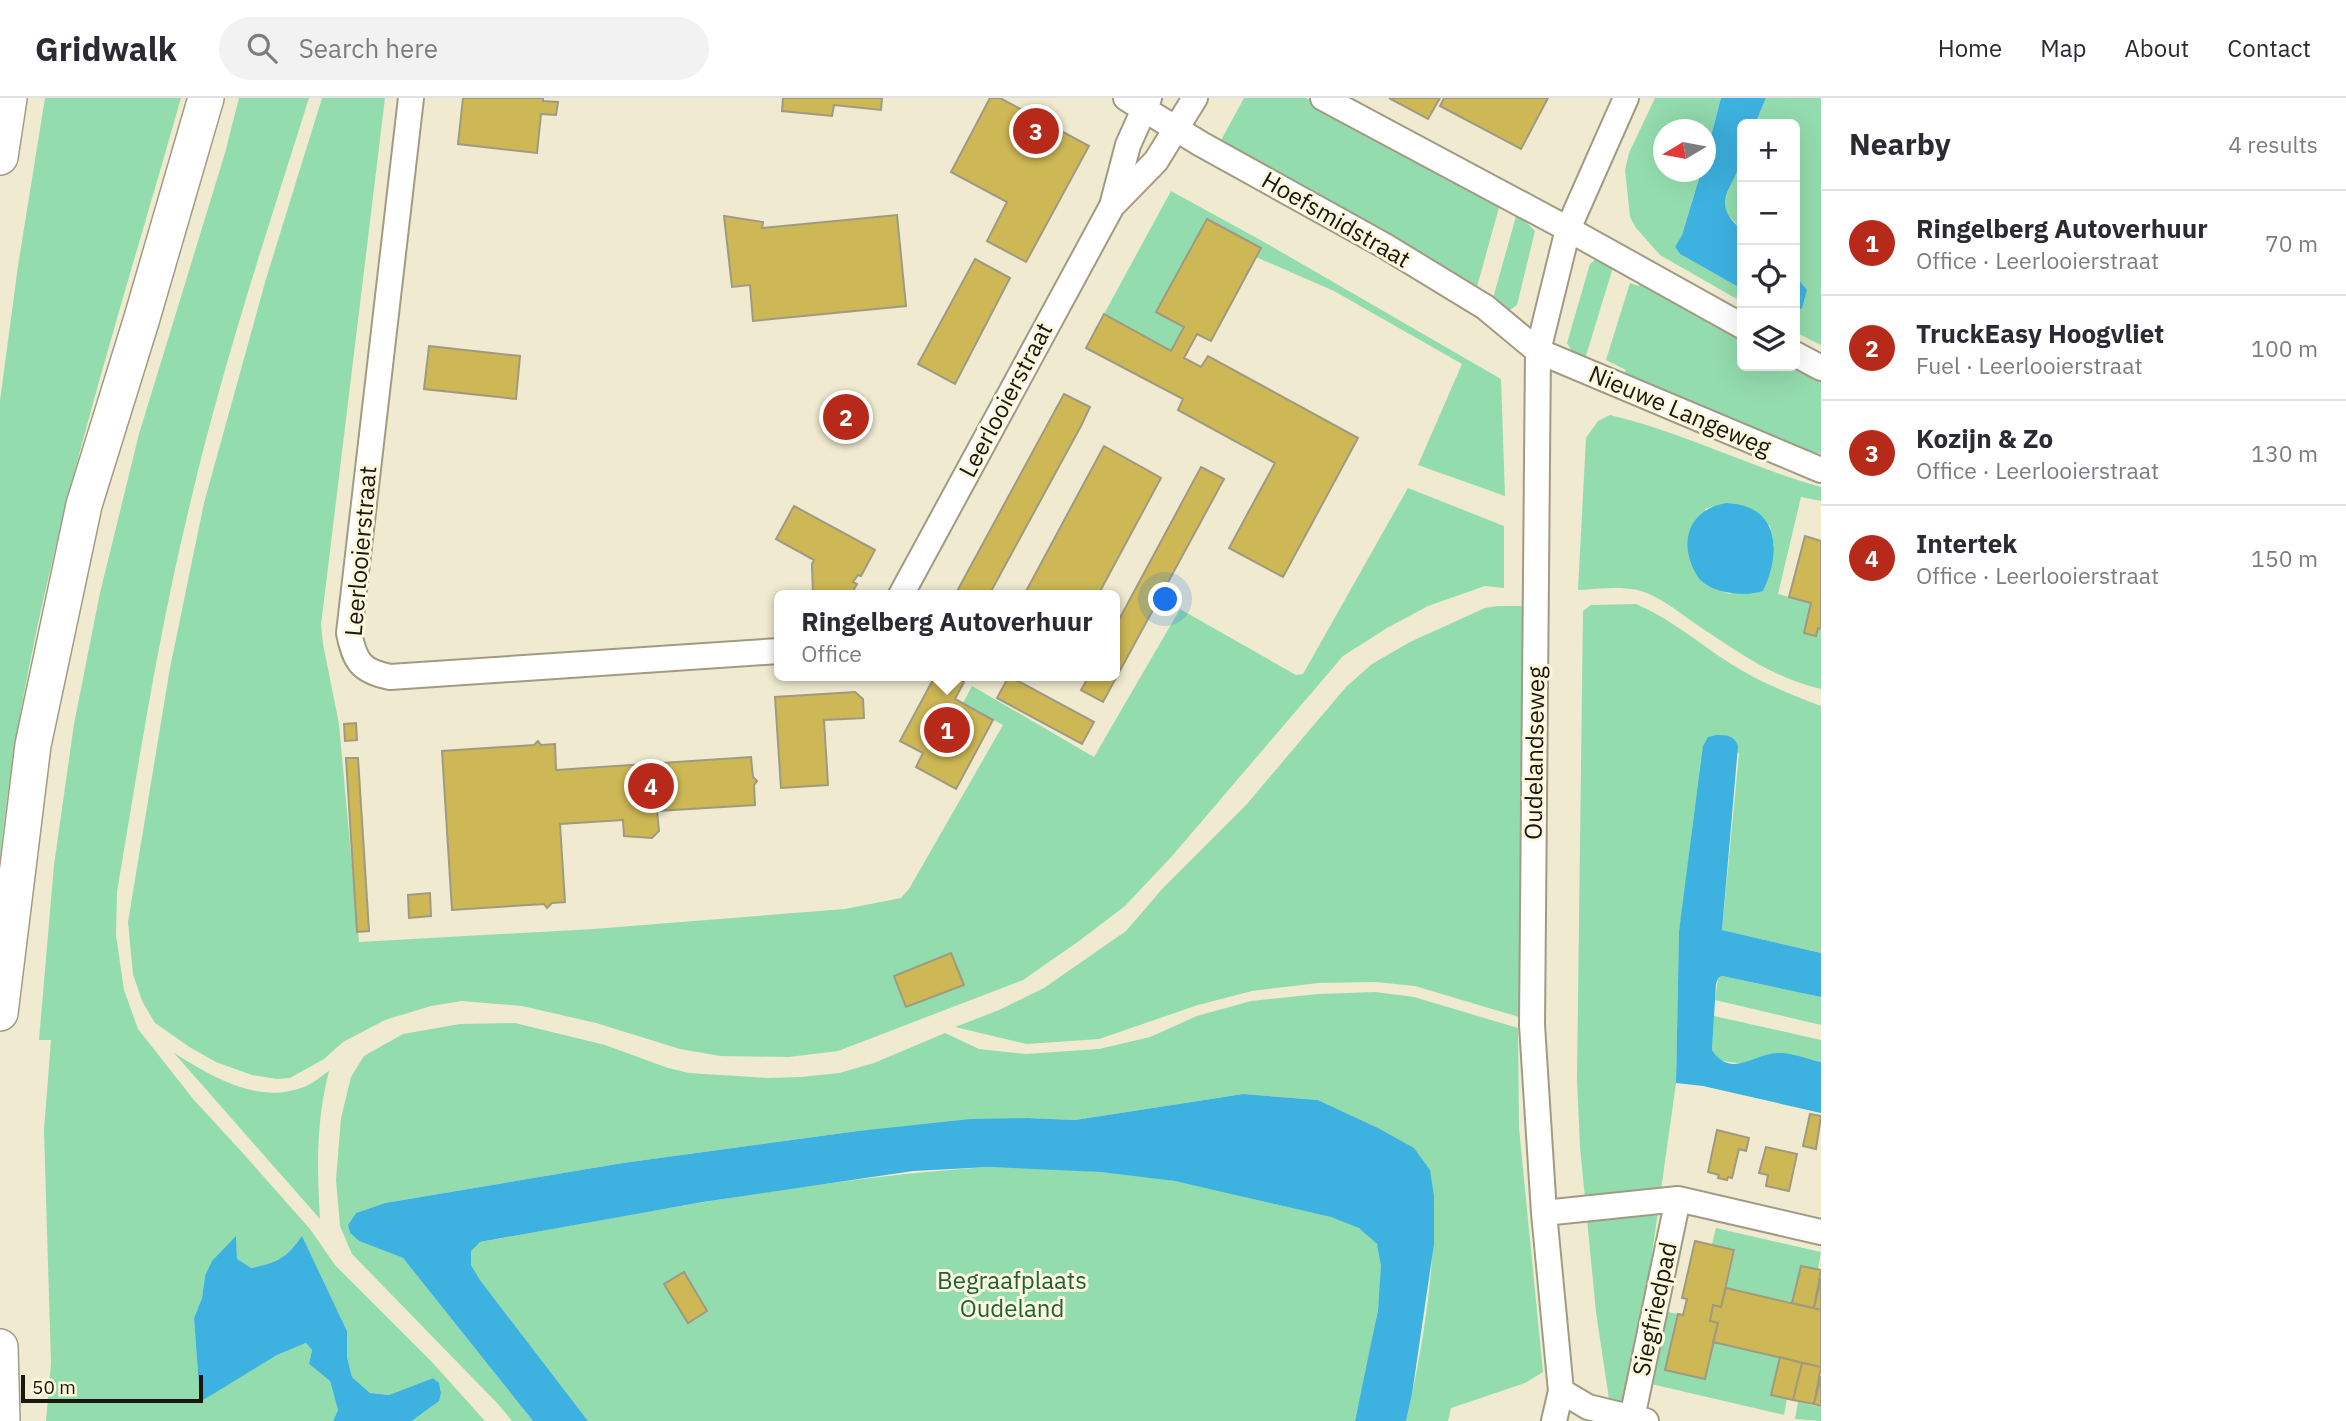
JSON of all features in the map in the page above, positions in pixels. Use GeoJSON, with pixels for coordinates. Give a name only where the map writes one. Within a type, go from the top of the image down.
{"type":"FeatureCollection","features":[{"type":"Feature","properties":{"kind":"highway"},"geometry":{"type":"LineString","coordinates":[[0,157],[9,98]]}},
{"type":"Feature","properties":{"kind":"highway"},"geometry":{"type":"LineString","coordinates":[[0,1013],[33,745],[84,505],[206,98]]}},
{"type":"Feature","properties":{"kind":"highway"},"geometry":{"type":"LineString","coordinates":[[0,1347],[2,1421]]}},
{"type":"Feature","properties":{"kind":"street","name":"Leerlooierstraat"},"geometry":{"type":"LineString","coordinates":[[411,98],[349,633],[357,660],[372,674],[390,677],[774,651]]}},
{"type":"Feature","properties":{"kind":"street","name":"Leerlooierstraat"},"geometry":{"type":"LineString","coordinates":[[1112,206],[1156,161],[1195,98]]}},
{"type":"Feature","properties":{"kind":"street"},"geometry":{"type":"LineString","coordinates":[[1323,98],[1737,323]]}},
{"type":"Feature","properties":{"kind":"street","name":"Oudelandseweg"},"geometry":{"type":"LineString","coordinates":[[1554,1421],[1561,1391],[1544,1213],[1532,1025],[1538,351],[1568,229],[1626,98]]}},
{"type":"Feature","properties":{"kind":"street","name":"Leerlooierstraat"},"geometry":{"type":"LineString","coordinates":[[904,590],[1112,206],[1139,102]]}},
{"type":"Feature","properties":{"kind":"street","name":"Hoefsmidstraat"},"geometry":{"type":"LineString","coordinates":[[1139,102],[1176,129],[1385,246],[1485,307],[1538,351]]}},
{"type":"Feature","properties":{"kind":"street","name":"Nieuwe Langeweg"},"geometry":{"type":"LineString","coordinates":[[1538,351],[1821,470]]}},
{"type":"Feature","properties":{"kind":"street"},"geometry":{"type":"LineString","coordinates":[[1800,357],[1821,368]]}},
{"type":"Feature","properties":{"kind":"street"},"geometry":{"type":"LineString","coordinates":[[1544,1213],[1678,1199],[1821,1232]]}},
{"type":"Feature","properties":{"kind":"street","name":"Siegfriedpad"},"geometry":{"type":"LineString","coordinates":[[1639,1419],[1678,1199]]}},
{"type":"Feature","properties":{"kind":"street"},"geometry":{"type":"LineString","coordinates":[[1561,1391],[1588,1407],[1639,1419]]}},
{"type":"Feature","properties":{"kind":"green space"},"geometry":{"type":"Polygon","coordinates":[[[45,98],[181,98],[100,380],[50,569],[13,761],[0,858],[0,401],[45,98]]]}},
{"type":"Feature","properties":{"kind":"green space"},"geometry":{"type":"Polygon","coordinates":[[[239,98],[309,98],[217,399],[169,598],[117,892],[116,935],[124,990],[138,1029],[194,1100],[310,1229],[335,1265],[431,1361],[485,1421],[412,1421],[436,1402],[439,1396],[439,1384],[433,1378],[389,1395],[370,1393],[352,1377],[347,1357],[347,1331],[302,1237],[280,1259],[251,1268],[237,1260],[236,1237],[205,1276],[202,1298],[194,1318],[200,1401],[277,1355],[306,1343],[312,1350],[309,1364],[330,1381],[338,1410],[333,1421],[46,1421],[51,1364],[44,1130],[51,1040],[39,1040],[54,865],[74,724],[100,593],[139,434],[225,153],[239,98]]]}},
{"type":"Feature","properties":{"kind":"green space"},"geometry":{"type":"Polygon","coordinates":[[[322,98],[385,98],[321,625],[339,724],[359,942],[593,929],[845,909],[901,898],[909,889],[1003,725],[963,703],[972,686],[1094,757],[1180,609],[1296,675],[1303,674],[1408,488],[1504,526],[1504,588],[1485,586],[1428,606],[1343,656],[1173,855],[1125,906],[1023,980],[838,1051],[789,1057],[720,1056],[680,1049],[596,1023],[522,1006],[462,1001],[431,1006],[385,1020],[343,1042],[324,1059],[290,1078],[252,1075],[216,1062],[155,1023],[142,1001],[133,974],[128,922],[170,668],[204,503],[266,279],[322,98]]]}},
{"type":"Feature","properties":{"kind":"green space"},"geometry":{"type":"Polygon","coordinates":[[[1244,98],[1306,98],[1500,204],[1475,294],[1219,144],[1244,98]]]}},
{"type":"Feature","properties":{"kind":"green space"},"geometry":{"type":"Polygon","coordinates":[[[1655,98],[1721,98],[1715,119],[1653,119],[1653,182],[1698,182],[1682,235],[1675,247],[1680,254],[1737,286],[1737,299],[1660,255],[1636,228],[1630,217],[1625,170],[1629,153],[1655,98]]]}},
{"type":"Feature","properties":{"kind":"green space"},"geometry":{"type":"Polygon","coordinates":[[[1766,98],[1821,98],[1821,345],[1800,334],[1800,303],[1807,290],[1800,281],[1800,119],[1757,119],[1766,98]]]}},
{"type":"Feature","properties":{"kind":"green space"},"geometry":{"type":"Polygon","coordinates":[[[1737,168],[1737,225],[1726,213],[1724,201],[1737,168]]]}},
{"type":"Feature","properties":{"kind":"green space"},"geometry":{"type":"Polygon","coordinates":[[[1171,191],[1501,379],[1505,496],[1418,465],[1462,364],[1334,291],[1256,257],[1261,248],[1207,219],[1157,312],[1184,327],[1171,351],[1104,314],[1171,191]]]}},
{"type":"Feature","properties":{"kind":"green space"},"geometry":{"type":"Polygon","coordinates":[[[1517,213],[1535,231],[1517,305],[1507,312],[1491,305],[1517,213]]]}},
{"type":"Feature","properties":{"kind":"green space"},"geometry":{"type":"Polygon","coordinates":[[[1598,257],[1614,264],[1585,359],[1573,353],[1567,343],[1590,264],[1598,257]]]}},
{"type":"Feature","properties":{"kind":"green space"},"geometry":{"type":"Polygon","coordinates":[[[1640,279],[1737,333],[1737,371],[1800,371],[1800,368],[1821,379],[1821,454],[1762,436],[1622,378],[1626,370],[1606,360],[1630,283],[1639,286],[1640,279]]]}},
{"type":"Feature","properties":{"kind":"green space"},"geometry":{"type":"Polygon","coordinates":[[[1610,415],[1637,422],[1821,487],[1821,501],[1801,497],[1778,594],[1811,603],[1804,633],[1816,636],[1818,628],[1821,629],[1821,689],[1786,678],[1754,662],[1645,592],[1622,588],[1578,590],[1586,438],[1598,421],[1610,415]],[[1726,503],[1705,509],[1707,585],[1730,594],[1774,546],[1770,526],[1736,504],[1726,503]]]}},
{"type":"Feature","properties":{"kind":"green space"},"geometry":{"type":"Polygon","coordinates":[[[1636,604],[1750,675],[1821,706],[1821,953],[1722,930],[1739,754],[1722,735],[1708,737],[1679,931],[1676,1083],[1631,1404],[1609,1399],[1596,1312],[1580,1147],[1577,1078],[1583,611],[1591,605],[1636,604]]]}},
{"type":"Feature","properties":{"kind":"green space"},"geometry":{"type":"Polygon","coordinates":[[[1524,606],[1519,1017],[1415,986],[1376,982],[1318,983],[1252,991],[1198,1005],[1099,1039],[1027,1044],[955,1027],[1044,988],[1126,931],[1163,888],[1246,805],[1346,687],[1372,664],[1410,642],[1485,608],[1524,606]]]}},
{"type":"Feature","properties":{"kind":"green space"},"geometry":{"type":"Polygon","coordinates":[[[1722,976],[1821,997],[1821,1025],[1715,1000],[1718,978],[1722,976]]]}},
{"type":"Feature","properties":{"kind":"green space"},"geometry":{"type":"Polygon","coordinates":[[[1375,992],[1414,997],[1518,1028],[1519,1128],[1543,1372],[1525,1383],[1451,1408],[1448,1421],[1406,1421],[1427,1309],[1434,1196],[1376,1127],[1318,1100],[1243,1094],[1075,1120],[1028,1118],[858,1131],[623,1163],[385,1203],[356,1213],[348,1225],[350,1233],[359,1241],[403,1258],[533,1421],[512,1421],[352,1254],[340,1226],[336,1180],[341,1118],[351,1077],[364,1056],[403,1034],[460,1024],[515,1023],[605,1045],[689,1073],[768,1078],[801,1077],[839,1073],[874,1063],[945,1033],[979,1049],[1026,1054],[1099,1049],[1150,1037],[1197,1016],[1251,1001],[1318,994],[1375,992]]]}},
{"type":"Feature","properties":{"kind":"green space"},"geometry":{"type":"Polygon","coordinates":[[[1714,1016],[1821,1040],[1821,1062],[1778,1053],[1745,1064],[1718,1059],[1712,1050],[1714,1016]]]}},
{"type":"Feature","properties":{"kind":"green space"},"geometry":{"type":"Polygon","coordinates":[[[174,1053],[235,1085],[268,1093],[301,1088],[329,1071],[319,1145],[320,1219],[174,1053]]]}},
{"type":"Feature","properties":{"kind":"green space","name":"Begraafplaats Oudeland"},"geometry":{"type":"Polygon","coordinates":[[[989,1167],[1106,1172],[1175,1181],[1331,1217],[1345,1221],[1368,1234],[1376,1243],[1381,1277],[1379,1302],[1355,1421],[588,1421],[471,1265],[471,1250],[480,1242],[797,1188],[989,1167]]]}},
{"type":"Feature","properties":{"kind":"green space"},"geometry":{"type":"Polygon","coordinates":[[[1716,1228],[1821,1252],[1818,1269],[1801,1266],[1792,1302],[1726,1288],[1735,1250],[1712,1244],[1716,1228]]]}},
{"type":"Feature","properties":{"kind":"green space"},"geometry":{"type":"Polygon","coordinates":[[[1662,1311],[1678,1314],[1665,1370],[1705,1379],[1713,1342],[1780,1358],[1771,1394],[1787,1398],[1784,1415],[1647,1383],[1662,1311]]]}},
{"type":"Feature","properties":{"kind":"green space"},"geometry":{"type":"Polygon","coordinates":[[[1798,1402],[1821,1407],[1821,1421],[1795,1419],[1798,1402]]]}},
{"type":"Feature","properties":{"kind":"water"},"geometry":{"type":"Polygon","coordinates":[[[1721,98],[1766,98],[1757,119],[1737,119],[1737,171],[1725,203],[1737,225],[1737,286],[1680,254],[1675,247],[1682,235],[1698,182],[1716,182],[1715,119],[1721,98]]]}},
{"type":"Feature","properties":{"kind":"water"},"geometry":{"type":"Polygon","coordinates":[[[1800,281],[1807,290],[1800,309],[1800,281]]]}},
{"type":"Feature","properties":{"kind":"water"},"geometry":{"type":"Polygon","coordinates":[[[1726,503],[1744,506],[1757,512],[1772,533],[1773,561],[1763,591],[1738,594],[1719,590],[1704,583],[1692,565],[1688,542],[1694,521],[1712,507],[1726,503]]]}},
{"type":"Feature","properties":{"kind":"water"},"geometry":{"type":"Polygon","coordinates":[[[1730,736],[1738,746],[1722,930],[1821,953],[1821,997],[1722,976],[1716,984],[1712,1050],[1727,1063],[1735,1064],[1777,1053],[1821,1062],[1821,1113],[1703,1086],[1676,1083],[1679,931],[1703,746],[1708,737],[1730,736]]]}},
{"type":"Feature","properties":{"kind":"water"},"geometry":{"type":"Polygon","coordinates":[[[1243,1094],[1318,1100],[1414,1148],[1430,1170],[1434,1196],[1434,1244],[1406,1421],[1355,1421],[1378,1310],[1381,1266],[1377,1244],[1359,1228],[1331,1217],[1175,1181],[1101,1172],[989,1167],[913,1171],[703,1202],[480,1242],[471,1251],[471,1265],[480,1280],[588,1421],[533,1421],[403,1258],[359,1241],[350,1233],[348,1225],[356,1213],[385,1203],[623,1163],[858,1131],[971,1119],[1075,1120],[1243,1094]]]}},
{"type":"Feature","properties":{"kind":"water"},"geometry":{"type":"Polygon","coordinates":[[[236,1236],[237,1259],[251,1268],[280,1258],[291,1250],[302,1236],[347,1331],[347,1357],[352,1377],[370,1393],[389,1395],[433,1378],[439,1383],[439,1401],[412,1421],[333,1421],[338,1410],[330,1381],[309,1364],[312,1350],[306,1343],[277,1355],[200,1402],[194,1318],[202,1298],[205,1276],[212,1261],[236,1236]]]}},
{"type":"Feature","properties":{"kind":"building"},"geometry":{"type":"Polygon","coordinates":[[[463,98],[543,98],[543,101],[558,102],[556,115],[541,114],[537,153],[458,144],[463,98]]]}},
{"type":"Feature","properties":{"kind":"building"},"geometry":{"type":"Polygon","coordinates":[[[783,98],[882,98],[881,110],[834,105],[832,116],[782,111],[783,98]]]}},
{"type":"Feature","properties":{"kind":"building"},"geometry":{"type":"Polygon","coordinates":[[[990,98],[1000,98],[1089,146],[1026,262],[987,241],[1007,202],[951,172],[990,98]]]}},
{"type":"Feature","properties":{"kind":"building"},"geometry":{"type":"Polygon","coordinates":[[[1389,98],[1440,98],[1428,119],[1389,98]]]}},
{"type":"Feature","properties":{"kind":"building"},"geometry":{"type":"Polygon","coordinates":[[[1444,98],[1548,98],[1521,149],[1440,106],[1444,98]]]}},
{"type":"Feature","properties":{"kind":"building"},"geometry":{"type":"Polygon","coordinates":[[[897,215],[906,306],[753,321],[750,285],[732,287],[724,216],[763,222],[762,228],[897,215]]]}},
{"type":"Feature","properties":{"kind":"building"},"geometry":{"type":"Polygon","coordinates":[[[1207,219],[1261,248],[1211,341],[1197,334],[1184,358],[1201,367],[1208,356],[1358,438],[1283,577],[1229,548],[1275,463],[1178,410],[1183,399],[1086,348],[1104,314],[1171,351],[1184,327],[1156,312],[1207,219]]]}},
{"type":"Feature","properties":{"kind":"building"},"geometry":{"type":"Polygon","coordinates":[[[975,259],[1010,278],[955,384],[918,364],[975,259]]]}},
{"type":"Feature","properties":{"kind":"building"},"geometry":{"type":"Polygon","coordinates":[[[429,346],[520,356],[516,399],[424,389],[429,346]]]}},
{"type":"Feature","properties":{"kind":"building"},"geometry":{"type":"Polygon","coordinates":[[[1064,394],[1090,407],[992,590],[958,590],[1064,394]]]}},
{"type":"Feature","properties":{"kind":"building"},"geometry":{"type":"Polygon","coordinates":[[[1104,446],[1161,478],[1101,590],[1027,590],[1104,446]]]}},
{"type":"Feature","properties":{"kind":"building"},"geometry":{"type":"Polygon","coordinates":[[[1201,467],[1224,479],[1120,671],[1120,618],[1201,467]]]}},
{"type":"Feature","properties":{"kind":"building"},"geometry":{"type":"Polygon","coordinates":[[[794,506],[875,550],[861,576],[858,575],[853,582],[857,584],[854,590],[813,590],[814,560],[776,539],[794,506]]]}},
{"type":"Feature","properties":{"kind":"building"},"geometry":{"type":"Polygon","coordinates":[[[1805,536],[1821,541],[1821,629],[1818,628],[1816,636],[1804,633],[1811,603],[1789,597],[1805,536]]]}},
{"type":"Feature","properties":{"kind":"building"},"geometry":{"type":"Polygon","coordinates":[[[932,681],[964,682],[955,699],[993,720],[956,789],[916,767],[923,753],[900,741],[932,681]]]}},
{"type":"Feature","properties":{"kind":"building"},"geometry":{"type":"Polygon","coordinates":[[[1006,681],[1018,681],[1094,722],[1082,744],[997,698],[1006,681]]]}},
{"type":"Feature","properties":{"kind":"building"},"geometry":{"type":"Polygon","coordinates":[[[1086,681],[1114,681],[1103,702],[1081,690],[1086,681]]]}},
{"type":"Feature","properties":{"kind":"building"},"geometry":{"type":"Polygon","coordinates":[[[855,692],[863,699],[864,718],[824,720],[828,785],[781,788],[775,697],[855,692]]]}},
{"type":"Feature","properties":{"kind":"building"},"geometry":{"type":"Polygon","coordinates":[[[356,723],[357,740],[345,741],[344,724],[356,723]]]}},
{"type":"Feature","properties":{"kind":"building"},"geometry":{"type":"Polygon","coordinates":[[[538,741],[541,745],[555,744],[556,770],[751,757],[753,777],[757,781],[754,785],[755,805],[657,811],[659,831],[652,838],[624,836],[623,820],[560,824],[565,902],[552,903],[547,908],[544,904],[452,910],[442,751],[534,745],[538,741]]]}},
{"type":"Feature","properties":{"kind":"building"},"geometry":{"type":"Polygon","coordinates":[[[346,758],[358,758],[369,931],[357,932],[346,758]]]}},
{"type":"Feature","properties":{"kind":"building"},"geometry":{"type":"Polygon","coordinates":[[[430,893],[431,916],[409,918],[408,895],[430,893]]]}},
{"type":"Feature","properties":{"kind":"building"},"geometry":{"type":"Polygon","coordinates":[[[951,953],[964,985],[906,1007],[894,976],[951,953]]]}},
{"type":"Feature","properties":{"kind":"building"},"geometry":{"type":"Polygon","coordinates":[[[1810,1114],[1821,1116],[1816,1149],[1803,1146],[1810,1114]]]}},
{"type":"Feature","properties":{"kind":"building"},"geometry":{"type":"Polygon","coordinates":[[[1717,1130],[1749,1138],[1746,1151],[1739,1149],[1732,1178],[1728,1177],[1727,1180],[1708,1172],[1717,1130]]]}},
{"type":"Feature","properties":{"kind":"building"},"geometry":{"type":"Polygon","coordinates":[[[1766,1147],[1797,1154],[1789,1191],[1766,1186],[1768,1175],[1759,1173],[1766,1147]]]}},
{"type":"Feature","properties":{"kind":"building"},"geometry":{"type":"Polygon","coordinates":[[[1695,1241],[1734,1250],[1721,1307],[1713,1305],[1710,1321],[1718,1323],[1705,1379],[1665,1370],[1678,1314],[1683,1315],[1687,1299],[1682,1298],[1695,1241]]]}},
{"type":"Feature","properties":{"kind":"building"},"geometry":{"type":"Polygon","coordinates":[[[1801,1266],[1821,1270],[1814,1308],[1792,1303],[1801,1266]]]}},
{"type":"Feature","properties":{"kind":"building"},"geometry":{"type":"Polygon","coordinates":[[[684,1272],[707,1311],[688,1323],[664,1284],[684,1272]]]}},
{"type":"Feature","properties":{"kind":"building"},"geometry":{"type":"Polygon","coordinates":[[[1821,1278],[1821,1310],[1814,1308],[1821,1278]]]}},
{"type":"Feature","properties":{"kind":"building"},"geometry":{"type":"Polygon","coordinates":[[[1726,1288],[1821,1310],[1821,1367],[1713,1342],[1718,1323],[1710,1321],[1713,1305],[1721,1307],[1726,1288]]]}},
{"type":"Feature","properties":{"kind":"building"},"geometry":{"type":"Polygon","coordinates":[[[1780,1357],[1802,1363],[1793,1400],[1771,1395],[1780,1357]]]}},
{"type":"Feature","properties":{"kind":"building"},"geometry":{"type":"Polygon","coordinates":[[[1802,1363],[1821,1367],[1814,1404],[1793,1400],[1802,1363]]]}},
{"type":"Feature","properties":{"kind":"building"},"geometry":{"type":"Polygon","coordinates":[[[1821,1376],[1821,1406],[1814,1404],[1821,1376]]]}},
{"type":"Feature","properties":{"kind":"place","name":"Kozijn & Zo"},"geometry":{"type":"Point","coordinates":[1036,131]}},
{"type":"Feature","properties":{"kind":"place","name":"TruckEasy Hoogvliet"},"geometry":{"type":"Point","coordinates":[846,417]}},
{"type":"Feature","properties":{"kind":"place","name":"Ringelberg Autoverhuur"},"geometry":{"type":"Point","coordinates":[947,730]}},
{"type":"Feature","properties":{"kind":"place","name":"Intertek"},"geometry":{"type":"Point","coordinates":[651,786]}}]}
